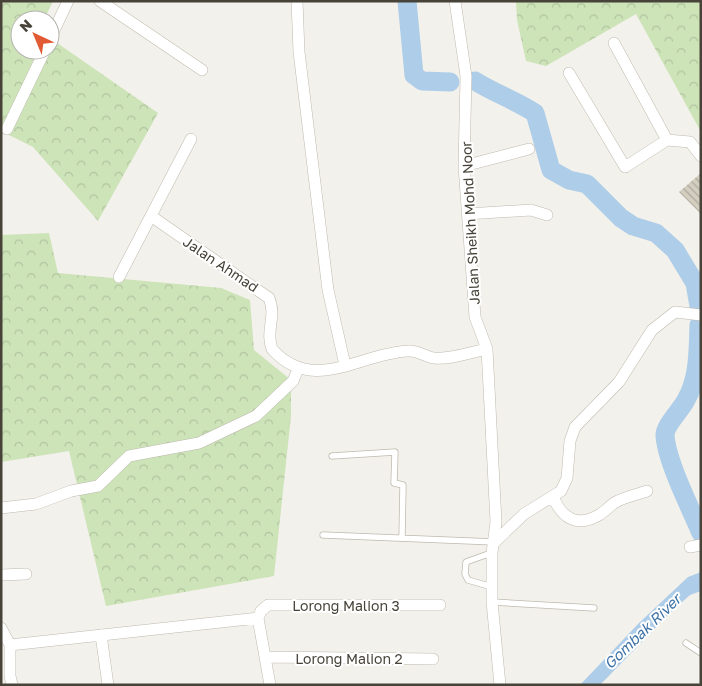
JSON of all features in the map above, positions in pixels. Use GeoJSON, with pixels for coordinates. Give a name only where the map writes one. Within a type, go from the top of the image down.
{"type":"FeatureCollection","features":[{"type":"Feature","properties":{"kind":"street"},"geometry":{"type":"LineString","coordinates":[[60,18],[68,1]]}},
{"type":"Feature","properties":{"kind":"street"},"geometry":{"type":"LineString","coordinates":[[100,1],[202,70]]}},
{"type":"Feature","properties":{"kind":"street"},"geometry":{"type":"LineString","coordinates":[[297,1],[299,52],[328,290],[345,366]]}},
{"type":"Feature","properties":{"kind":"street","name":"Jalan Sheikh Mohd Noor"},"geometry":{"type":"LineString","coordinates":[[455,1],[466,76],[464,166],[475,317],[487,349],[496,522],[492,602],[500,685]]}},
{"type":"Feature","properties":{"kind":"street"},"geometry":{"type":"LineString","coordinates":[[614,43],[667,140]]}},
{"type":"Feature","properties":{"kind":"street"},"geometry":{"type":"LineString","coordinates":[[7,129],[39,60]]}},
{"type":"Feature","properties":{"kind":"street"},"geometry":{"type":"LineString","coordinates":[[569,73],[625,167],[667,140],[690,142],[701,156]]}},
{"type":"Feature","properties":{"kind":"street"},"geometry":{"type":"LineString","coordinates":[[119,277],[191,139]]}},
{"type":"Feature","properties":{"kind":"street"},"geometry":{"type":"LineString","coordinates":[[464,166],[529,149]]}},
{"type":"Feature","properties":{"kind":"street"},"geometry":{"type":"LineString","coordinates":[[467,214],[531,210],[547,215]]}},
{"type":"Feature","properties":{"kind":"street","name":"Jalan Ahmad"},"geometry":{"type":"LineString","coordinates":[[151,216],[269,298],[273,314],[269,334],[270,344],[275,352],[298,369]]}},
{"type":"Feature","properties":{"kind":"street"},"geometry":{"type":"LineString","coordinates":[[494,548],[524,514],[562,491],[568,478],[570,441],[575,427],[619,382],[652,330],[674,312],[701,315]]}},
{"type":"Feature","properties":{"kind":"street"},"geometry":{"type":"LineString","coordinates":[[1,508],[36,504],[71,491],[98,486],[130,456],[199,443],[256,416],[293,381],[298,369],[310,371],[345,366],[408,351],[420,352],[433,358],[487,349]]}},
{"type":"Feature","properties":{"kind":"street"},"geometry":{"type":"LineString","coordinates":[[553,497],[559,510],[569,520],[581,520],[598,516],[614,503],[647,491]]}},
{"type":"Feature","properties":{"kind":"street"},"geometry":{"type":"LineString","coordinates":[[1,575],[26,574]]}},
{"type":"Feature","properties":{"kind":"street","name":"Lorong Malion 3"},"geometry":{"type":"LineString","coordinates":[[258,618],[261,611],[268,606],[440,605]]}},
{"type":"Feature","properties":{"kind":"street"},"geometry":{"type":"LineString","coordinates":[[10,645],[258,618],[270,685]]}},
{"type":"Feature","properties":{"kind":"street"},"geometry":{"type":"LineString","coordinates":[[1,628],[10,645],[8,679]]}},
{"type":"Feature","properties":{"kind":"street"},"geometry":{"type":"LineString","coordinates":[[101,635],[108,685]]}},
{"type":"Feature","properties":{"kind":"street","name":"Lorong Malion 2"},"geometry":{"type":"LineString","coordinates":[[266,657],[433,659]]}},
{"type":"Feature","properties":{"kind":"lane"},"geometry":{"type":"LineString","coordinates":[[332,456],[395,452],[394,482],[403,485],[402,538]]}},
{"type":"Feature","properties":{"kind":"lane"},"geometry":{"type":"LineString","coordinates":[[323,534],[402,538],[494,548]]}},
{"type":"Feature","properties":{"kind":"lane"},"geometry":{"type":"LineString","coordinates":[[492,587],[468,580],[465,574],[466,562],[494,548]]}},
{"type":"Feature","properties":{"kind":"lane"},"geometry":{"type":"LineString","coordinates":[[492,602],[594,608]]}},
{"type":"Feature","properties":{"kind":"lane"},"geometry":{"type":"LineString","coordinates":[[686,643],[701,653]]}},
{"type":"Feature","properties":{"kind":"green space"},"geometry":{"type":"Polygon","coordinates":[[[1,1],[53,1],[49,10],[10,10],[10,60],[60,60],[60,45],[158,113],[98,221],[33,147],[1,131],[1,1]]]}},
{"type":"Feature","properties":{"kind":"green space"},"geometry":{"type":"Polygon","coordinates":[[[516,1],[701,1],[701,132],[636,14],[546,66],[526,61],[517,20],[516,1]]]}},
{"type":"Feature","properties":{"kind":"green space"},"geometry":{"type":"Polygon","coordinates":[[[49,233],[58,273],[221,288],[250,300],[254,350],[291,380],[291,416],[274,576],[106,606],[69,451],[1,462],[1,235],[49,233]]]}},
{"type":"Feature","properties":{"kind":"water","name":"Gombak River"},"geometry":{"type":"Polygon","coordinates":[[[701,572],[701,591],[690,595],[673,610],[600,685],[580,685],[639,623],[688,577],[701,572]]]}},
{"type":"Feature","properties":{"kind":"building"},"geometry":{"type":"Polygon","coordinates":[[[701,173],[701,214],[679,192],[701,173]]]}},
{"type":"Feature","properties":{"kind":"waterway"},"geometry":{"type":"LineString","coordinates":[[407,1],[414,75],[422,81],[450,82]]}},
{"type":"Feature","properties":{"kind":"waterway"},"geometry":{"type":"LineString","coordinates":[[475,81],[535,113],[551,170],[569,180],[587,184],[621,218],[633,226],[656,233],[675,250],[695,283],[699,306]]}},
{"type":"Feature","properties":{"kind":"waterway"},"geometry":{"type":"LineString","coordinates":[[699,325],[697,364],[693,383],[686,400],[668,427],[665,435],[674,471],[701,533]]}}]}
